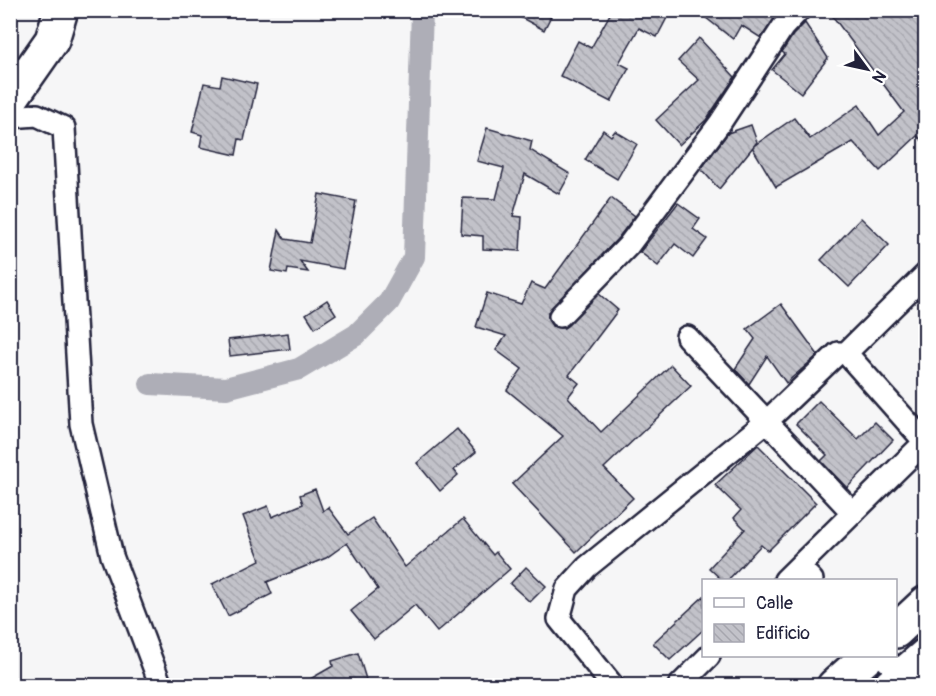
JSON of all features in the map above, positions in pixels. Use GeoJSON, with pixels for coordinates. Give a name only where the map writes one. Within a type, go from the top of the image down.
{"type":"FeatureCollection","features":[{"type":"Feature","properties":{"kind":"main road"},"geometry":{"type":"LineString","coordinates":[[10,100],[52,40],[61,10]]}},
{"type":"Feature","properties":{"kind":"main road"},"geometry":{"type":"LineString","coordinates":[[897,630],[926,603]]}},
{"type":"Feature","properties":{"kind":"main road"},"geometry":{"type":"LineString","coordinates":[[834,686],[867,657]]}},
{"type":"Feature","properties":{"kind":"street"},"geometry":{"type":"LineString","coordinates":[[560,316],[628,246],[720,123],[783,27],[799,10]]}},
{"type":"Feature","properties":{"kind":"street"},"geometry":{"type":"LineString","coordinates":[[10,117],[37,115],[64,128],[81,424],[112,556],[161,686]]}},
{"type":"Feature","properties":{"kind":"street"},"geometry":{"type":"LineString","coordinates":[[613,686],[559,619],[567,589],[587,567],[766,422],[838,353],[846,353],[926,274]]}},
{"type":"Feature","properties":{"kind":"street"},"geometry":{"type":"LineString","coordinates":[[687,337],[854,513]]}},
{"type":"Feature","properties":{"kind":"street"},"geometry":{"type":"LineString","coordinates":[[799,576],[854,513],[925,442],[846,353]]}},
{"type":"Feature","properties":{"kind":"street"},"geometry":{"type":"LineString","coordinates":[[679,686],[708,657]]}},
{"type":"Feature","properties":{"kind":"building"},"geometry":{"type":"Polygon","coordinates":[[[507,10],[554,10],[544,30],[507,10]]]}},
{"type":"Feature","properties":{"kind":"building"},"geometry":{"type":"Polygon","coordinates":[[[602,10],[671,10],[657,37],[639,28],[619,63],[629,68],[611,102],[560,76],[578,41],[591,48],[610,14],[602,10]]]}},
{"type":"Feature","properties":{"kind":"building"},"geometry":{"type":"Polygon","coordinates":[[[696,10],[781,10],[761,38],[741,25],[733,39],[696,10]]]}},
{"type":"Feature","properties":{"kind":"building"},"geometry":{"type":"Polygon","coordinates":[[[828,10],[926,10],[926,144],[917,136],[880,171],[853,142],[776,187],[752,147],[794,118],[810,139],[859,105],[879,135],[904,112],[828,10]]]}},
{"type":"Feature","properties":{"kind":"building"},"geometry":{"type":"Polygon","coordinates":[[[805,23],[828,58],[801,93],[772,70],[785,54],[782,52],[793,35],[805,23]]]}},
{"type":"Feature","properties":{"kind":"building"},"geometry":{"type":"Polygon","coordinates":[[[699,38],[735,77],[706,120],[679,145],[656,120],[699,80],[678,61],[699,38]]]}},
{"type":"Feature","properties":{"kind":"building"},"geometry":{"type":"Polygon","coordinates":[[[222,76],[257,84],[244,140],[239,139],[236,155],[200,147],[202,135],[192,132],[204,83],[220,86],[222,76]]]}},
{"type":"Feature","properties":{"kind":"building"},"geometry":{"type":"Polygon","coordinates":[[[751,125],[757,142],[719,189],[701,169],[728,133],[751,125]]]}},
{"type":"Feature","properties":{"kind":"building"},"geometry":{"type":"Polygon","coordinates":[[[487,128],[532,141],[530,150],[570,174],[559,194],[525,174],[513,216],[522,217],[520,251],[483,249],[483,236],[461,234],[463,198],[496,199],[504,168],[477,161],[487,128]]]}},
{"type":"Feature","properties":{"kind":"building"},"geometry":{"type":"Polygon","coordinates":[[[603,130],[611,136],[615,131],[637,144],[617,179],[585,160],[603,130]]]}},
{"type":"Feature","properties":{"kind":"building"},"geometry":{"type":"Polygon","coordinates":[[[319,194],[356,201],[343,269],[300,261],[308,272],[288,269],[287,274],[271,271],[279,230],[285,239],[310,243],[319,194]]]}},
{"type":"Feature","properties":{"kind":"building"},"geometry":{"type":"Polygon","coordinates":[[[611,198],[635,216],[618,238],[548,313],[552,326],[564,328],[599,294],[618,310],[569,375],[579,383],[568,397],[601,432],[671,365],[691,386],[604,468],[633,498],[576,552],[512,484],[563,436],[507,390],[522,369],[496,350],[506,336],[476,327],[487,293],[521,304],[531,283],[545,289],[611,198]]]}},
{"type":"Feature","properties":{"kind":"building"},"geometry":{"type":"Polygon","coordinates":[[[678,203],[700,219],[693,229],[707,239],[693,258],[675,244],[658,266],[640,252],[678,203]]]}},
{"type":"Feature","properties":{"kind":"building"},"geometry":{"type":"Polygon","coordinates":[[[861,218],[889,245],[849,287],[821,260],[861,218]]]}},
{"type":"Feature","properties":{"kind":"building"},"geometry":{"type":"Polygon","coordinates":[[[327,300],[336,314],[315,328],[306,314],[327,300]]]}},
{"type":"Feature","properties":{"kind":"building"},"geometry":{"type":"Polygon","coordinates":[[[781,304],[818,355],[786,383],[767,356],[749,384],[735,369],[755,339],[747,329],[781,304]]]}},
{"type":"Feature","properties":{"kind":"building"},"geometry":{"type":"Polygon","coordinates":[[[288,333],[290,349],[230,356],[228,340],[288,333]]]}},
{"type":"Feature","properties":{"kind":"building"},"geometry":{"type":"Polygon","coordinates":[[[819,401],[858,439],[875,422],[893,440],[847,488],[821,461],[827,455],[796,424],[819,401]]]}},
{"type":"Feature","properties":{"kind":"building"},"geometry":{"type":"Polygon","coordinates":[[[457,429],[476,452],[454,470],[458,475],[440,491],[417,463],[457,429]]]}},
{"type":"Feature","properties":{"kind":"building"},"geometry":{"type":"Polygon","coordinates":[[[758,445],[816,503],[768,551],[761,545],[729,579],[721,579],[709,568],[745,529],[734,518],[741,510],[715,485],[758,445]]]}},
{"type":"Feature","properties":{"kind":"building"},"geometry":{"type":"Polygon","coordinates":[[[315,489],[323,511],[328,507],[348,534],[372,518],[405,567],[463,519],[493,555],[496,552],[510,569],[437,632],[415,605],[374,639],[351,611],[378,589],[347,543],[326,558],[267,582],[272,594],[228,616],[212,584],[260,560],[243,516],[268,506],[272,517],[303,504],[300,495],[315,489]]]}},
{"type":"Feature","properties":{"kind":"building"},"geometry":{"type":"Polygon","coordinates":[[[526,567],[546,586],[530,602],[510,584],[526,567]]]}},
{"type":"Feature","properties":{"kind":"building"},"geometry":{"type":"Polygon","coordinates":[[[702,598],[702,631],[670,660],[653,643],[702,598]]]}},
{"type":"Feature","properties":{"kind":"building"},"geometry":{"type":"Polygon","coordinates":[[[358,653],[368,686],[298,686],[333,666],[332,661],[358,653]]]}},
{"type":"Feature","properties":{"kind":"waterway"},"geometry":{"type":"LineString","coordinates":[[150,384],[226,388],[299,369],[356,335],[389,302],[414,257],[422,10]]}}]}
